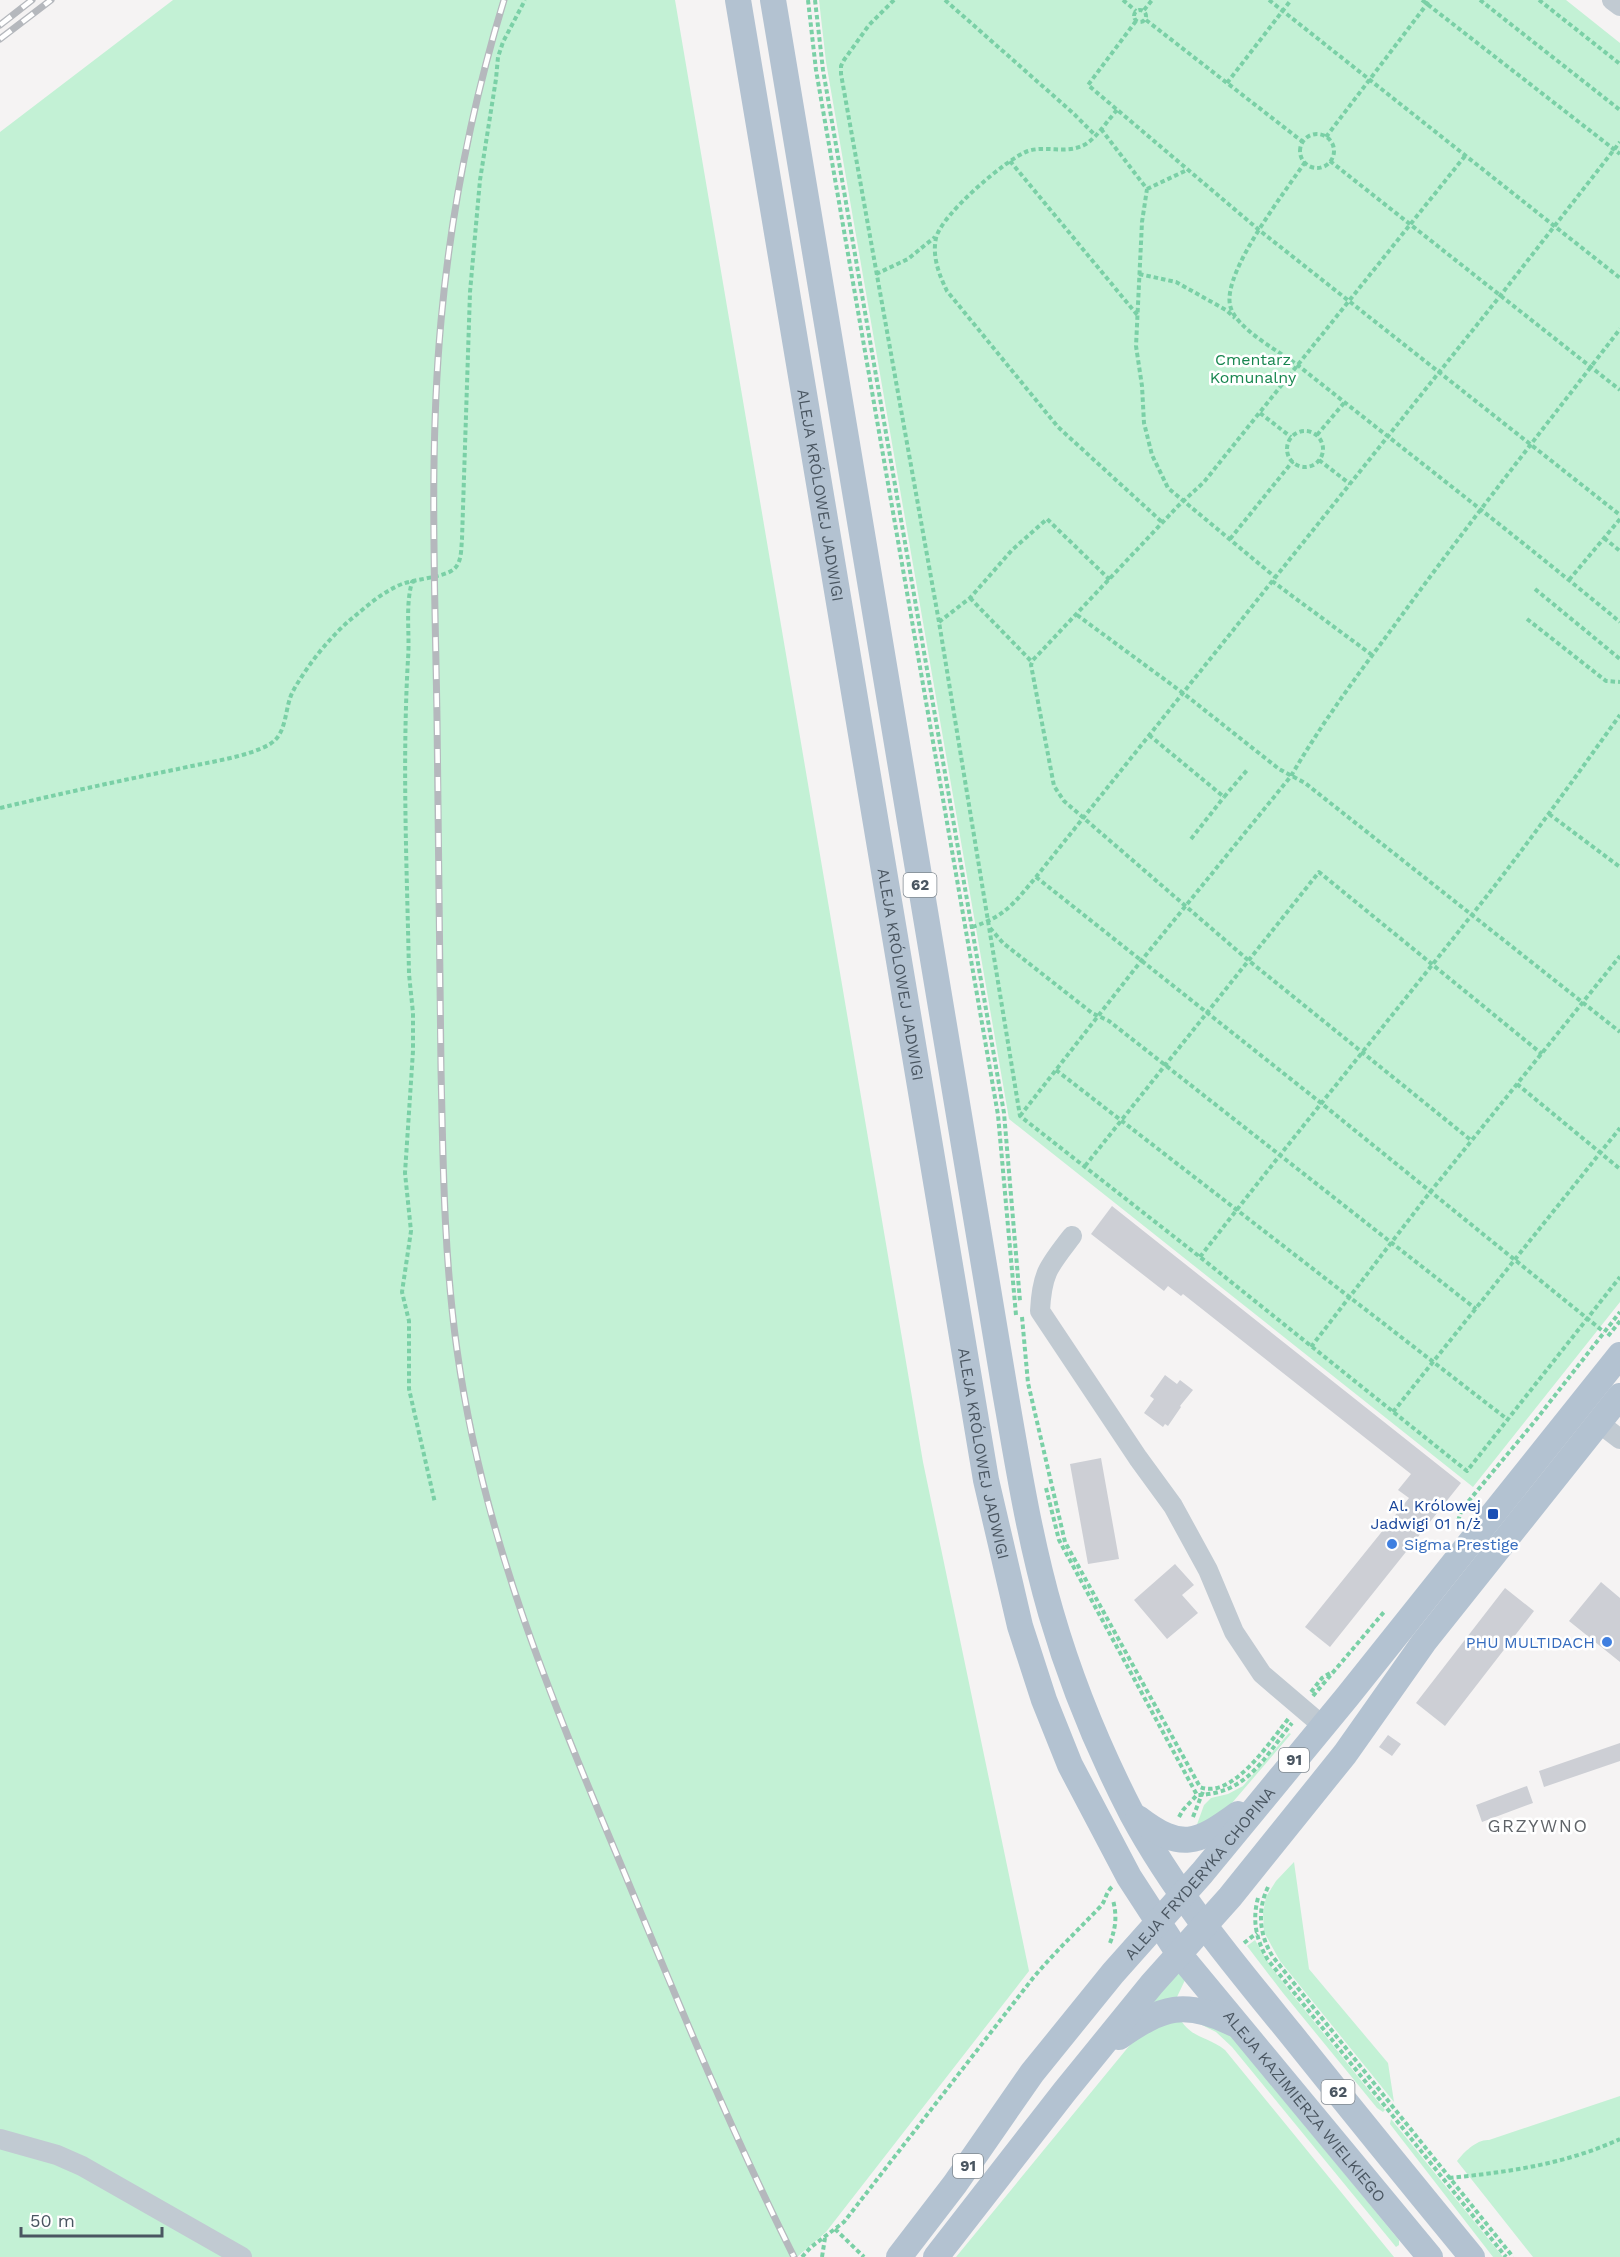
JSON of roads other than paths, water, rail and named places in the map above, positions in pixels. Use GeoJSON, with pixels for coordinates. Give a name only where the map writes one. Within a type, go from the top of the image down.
{"type":"FeatureCollection","features":[{"type":"Feature","properties":{"kind":"main road","name":"ALEJA KRÓLOWEJ JADWIGI"},"geometry":{"type":"LineString","coordinates":[[738,0],[986,1480],[1020,1626],[1044,1700],[1070,1765],[1129,1877],[1157,1922]]}},
{"type":"Feature","properties":{"kind":"main road","name":"ALEJA KRÓLOWEJ JADWIGI"},"geometry":{"type":"LineString","coordinates":[[773,0],[1025,1505],[1051,1612],[1072,1677],[1096,1739],[1133,1815],[1182,1894]]}},
{"type":"Feature","properties":{"kind":"main road","name":"ALEJA FRYDERYKA CHOPINA"},"geometry":{"type":"LineString","coordinates":[[899,2257],[955,2184],[1032,2073],[1328,1720],[1620,1355]]}},
{"type":"Feature","properties":{"kind":"main road","name":"91"},"geometry":{"type":"LineString","coordinates":[[936,2257],[1098,2051],[1205,1926],[1357,1737],[1424,1642],[1620,1396]]}},
{"type":"Feature","properties":{"kind":"main road"},"geometry":{"type":"LineString","coordinates":[[1133,1815],[1154,1831],[1175,1839],[1204,1838],[1265,1795]]}},
{"type":"Feature","properties":{"kind":"main road","name":"62"},"geometry":{"type":"LineString","coordinates":[[1182,1894],[1205,1926]]}},
{"type":"Feature","properties":{"kind":"main road","name":"62"},"geometry":{"type":"LineString","coordinates":[[1157,1922],[1179,1954]]}},
{"type":"Feature","properties":{"kind":"main road","name":"ALEJA KAZIMIERZA WIELKIEGO"},"geometry":{"type":"LineString","coordinates":[[1205,1926],[1472,2257]]}},
{"type":"Feature","properties":{"kind":"main road","name":"ALEJA KAZIMIERZA WIELKIEGO"},"geometry":{"type":"LineString","coordinates":[[1179,1954],[1430,2257]]}},
{"type":"Feature","properties":{"kind":"main road"},"geometry":{"type":"LineString","coordinates":[[1098,2051],[1135,2025],[1169,2010],[1184,2008],[1203,2011],[1240,2027]]}},
{"type":"Feature","properties":{"kind":"street"},"geometry":{"type":"LineString","coordinates":[[1612,0],[1620,6]]}},
{"type":"Feature","properties":{"kind":"street"},"geometry":{"type":"LineString","coordinates":[[1072,1236],[1049,1266],[1041,1287],[1040,1311],[1173,1506],[1208,1570],[1234,1632],[1262,1674],[1301,1707],[1357,1737]]}},
{"type":"Feature","properties":{"kind":"street"},"geometry":{"type":"LineString","coordinates":[[1599,1423],[1620,1439]]}},
{"type":"Feature","properties":{"kind":"street"},"geometry":{"type":"LineString","coordinates":[[0,2139],[48,2152],[82,2166],[242,2257]]}},
{"type":"Feature","properties":{"kind":"railway"},"geometry":{"type":"LineString","coordinates":[[0,25],[32,0]]}},
{"type":"Feature","properties":{"kind":"railway"},"geometry":{"type":"LineString","coordinates":[[0,39],[51,0]]}},
{"type":"Feature","properties":{"kind":"railway"},"geometry":{"type":"LineString","coordinates":[[504,0],[482,79],[457,199],[445,280],[435,420],[434,569],[440,1025],[445,1210],[457,1350],[484,1486],[502,1552],[546,1680],[664,1969],[748,2162],[794,2257]]}},
{"type":"Feature","properties":{"kind":"place","name":"Al. Królowej Jadwigi 01 n/ż"},"geometry":{"type":"Point","coordinates":[1493,1514]}},
{"type":"Feature","properties":{"kind":"place","name":"Sigma Prestige"},"geometry":{"type":"Point","coordinates":[1392,1544]}},
{"type":"Feature","properties":{"kind":"place","name":"PHU MULTIDACH"},"geometry":{"type":"Point","coordinates":[1607,1642]}},
{"type":"Feature","properties":{"kind":"district","name":"GRZYWNO"},"geometry":{"type":"Point","coordinates":[1538,1825]}},
{"type":"Feature","properties":{"kind":"park label","name":"Cmentarz Komunalny"},"geometry":{"type":"Point","coordinates":[1253,368]}}]}
